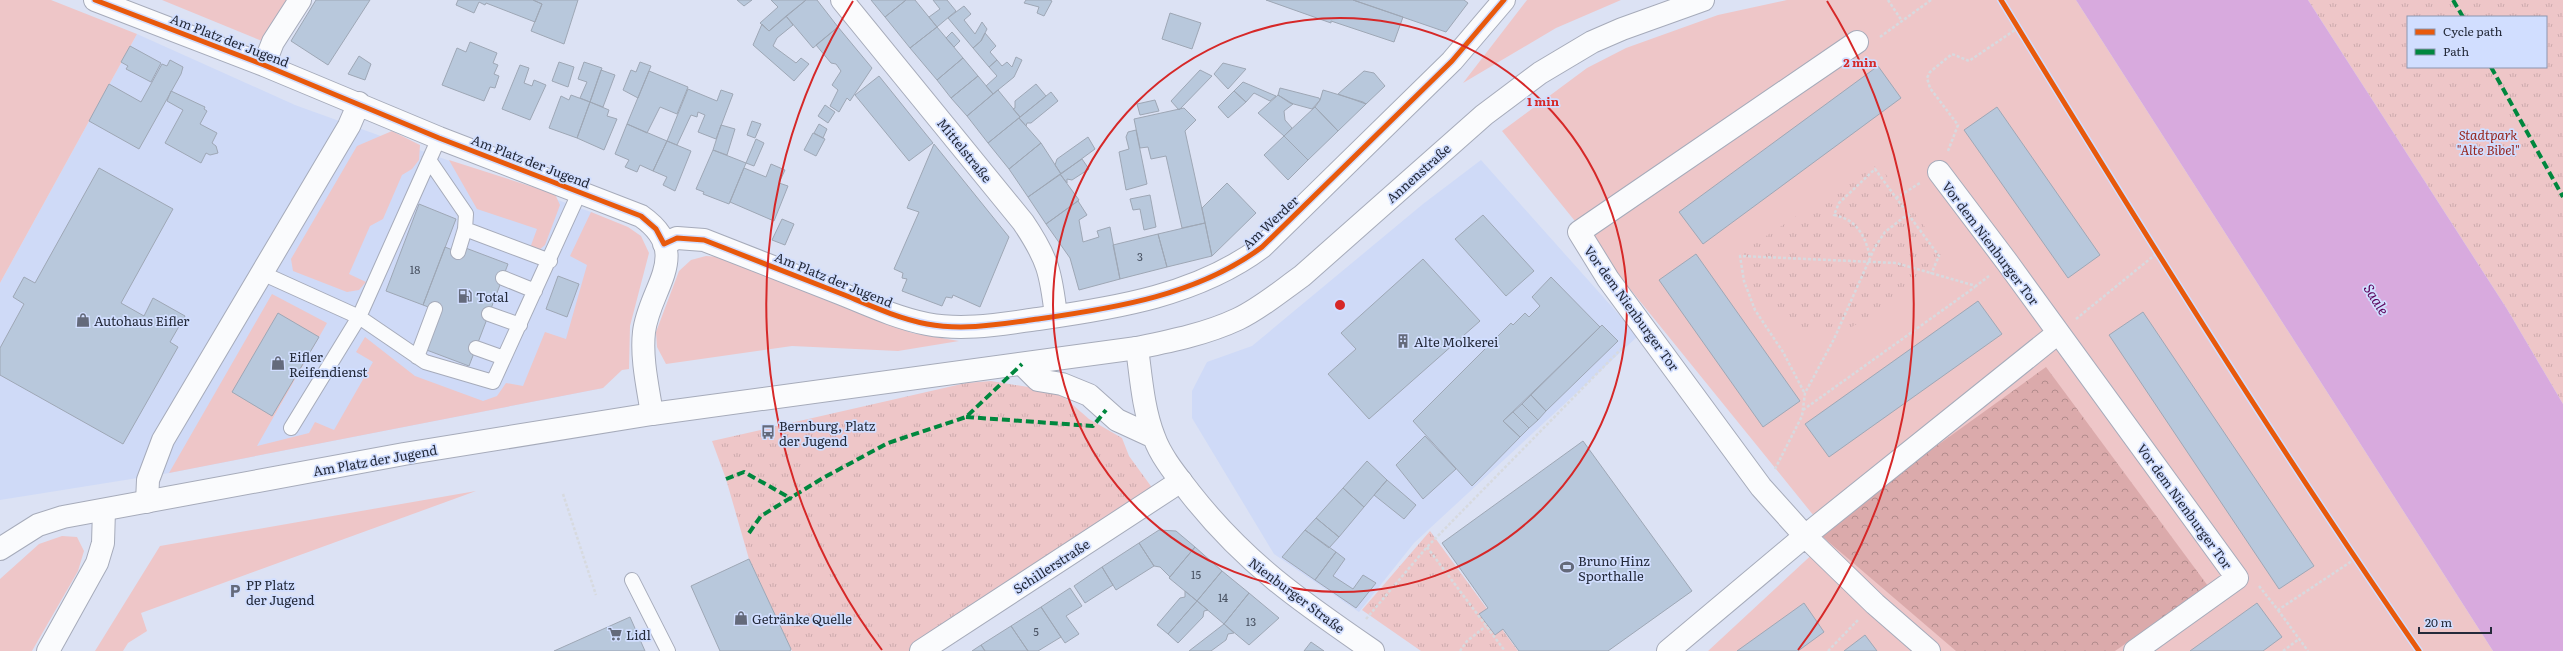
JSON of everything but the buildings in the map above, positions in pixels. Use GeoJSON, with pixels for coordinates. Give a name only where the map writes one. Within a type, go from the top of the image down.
{"type":"FeatureCollection","features":[{"type":"Feature","properties":{"kind":"street","name":"Am Platz der Jugend"},"geometry":{"type":"LineString","coordinates":[[95,0],[360,103],[439,138],[580,191],[641,216],[656,229],[664,244],[667,259],[664,274],[644,330],[644,358],[652,414]]}},
{"type":"Feature","properties":{"kind":"street"},"geometry":{"type":"LineString","coordinates":[[264,65],[274,42],[300,0]]}},
{"type":"Feature","properties":{"kind":"street","name":"Mittelstraße"},"geometry":{"type":"LineString","coordinates":[[842,0],[1023,222],[1037,242],[1047,262],[1056,316]]}},
{"type":"Feature","properties":{"kind":"street","name":"Am Werder"},"geometry":{"type":"LineString","coordinates":[[952,328],[993,325],[1056,316],[1167,294],[1210,278],[1244,261],[1262,247],[1452,61],[1504,0]]}},
{"type":"Feature","properties":{"kind":"street","name":"Annenstraße"},"geometry":{"type":"LineString","coordinates":[[1137,348],[1191,336],[1237,319],[1257,308],[1302,276],[1484,114],[1540,73],[1572,53],[1616,31],[1703,0]]}},
{"type":"Feature","properties":{"kind":"street","name":"Vor dem Nienburger Tor"},"geometry":{"type":"LineString","coordinates":[[1857,42],[1578,232],[1608,279],[1644,325],[1761,487],[1805,536],[1875,604],[1929,651]]}},
{"type":"Feature","properties":{"kind":"street"},"geometry":{"type":"LineString","coordinates":[[147,502],[148,480],[163,440],[264,274],[349,126],[360,103]]}},
{"type":"Feature","properties":{"kind":"street","name":"Vor dem Nienburger Tor"},"geometry":{"type":"LineString","coordinates":[[1939,172],[2007,262],[2238,578],[2135,651]]}},
{"type":"Feature","properties":{"kind":"street","name":"Am Platz der Jugend"},"geometry":{"type":"LineString","coordinates":[[664,244],[677,238],[704,240],[900,317],[952,328]]}},
{"type":"Feature","properties":{"kind":"street"},"geometry":{"type":"LineString","coordinates":[[1668,651],[1805,536],[2058,333]]}},
{"type":"Feature","properties":{"kind":"street","name":"Am Platz der Jugend"},"geometry":{"type":"LineString","coordinates":[[0,549],[38,525],[63,517],[404,454],[652,414],[1137,348]]}},
{"type":"Feature","properties":{"kind":"street","name":"Nienburger Straße"},"geometry":{"type":"LineString","coordinates":[[1137,348],[1146,406],[1154,437],[1181,481],[1245,555],[1291,594],[1373,651]]}},
{"type":"Feature","properties":{"kind":"street"},"geometry":{"type":"LineString","coordinates":[[1022,364],[1038,380],[1062,384],[1089,396],[1117,420],[1154,437]]}},
{"type":"Feature","properties":{"kind":"street","name":"Schillerstraße"},"geometry":{"type":"LineString","coordinates":[[921,651],[1181,481]]}},
{"type":"Feature","properties":{"kind":"street"},"geometry":{"type":"LineString","coordinates":[[48,651],[97,563],[103,543],[104,510]]}},
{"type":"Feature","properties":{"kind":"lane"},"geometry":{"type":"LineString","coordinates":[[291,428],[359,317],[439,138]]}},
{"type":"Feature","properties":{"kind":"lane"},"geometry":{"type":"LineString","coordinates":[[429,160],[466,214],[465,229],[458,252]]}},
{"type":"Feature","properties":{"kind":"lane"},"geometry":{"type":"LineString","coordinates":[[264,274],[359,317],[425,362],[493,382],[550,260],[580,191]]}},
{"type":"Feature","properties":{"kind":"lane"},"geometry":{"type":"LineString","coordinates":[[465,229],[550,260]]}},
{"type":"Feature","properties":{"kind":"lane"},"geometry":{"type":"LineString","coordinates":[[503,278],[535,291]]}},
{"type":"Feature","properties":{"kind":"lane"},"geometry":{"type":"LineString","coordinates":[[417,357],[430,330],[435,310]]}},
{"type":"Feature","properties":{"kind":"lane"},"geometry":{"type":"LineString","coordinates":[[489,314],[520,325]]}},
{"type":"Feature","properties":{"kind":"lane"},"geometry":{"type":"LineString","coordinates":[[476,348],[504,358]]}},
{"type":"Feature","properties":{"kind":"lane"},"geometry":{"type":"LineString","coordinates":[[632,580],[668,651]]}},
{"type":"Feature","properties":{"kind":"path"},"geometry":{"type":"LineString","coordinates":[[1888,0],[1902,21]]}},
{"type":"Feature","properties":{"kind":"path"},"geometry":{"type":"LineString","coordinates":[[1857,42],[1871,42],[1931,0]]}},
{"type":"Feature","properties":{"kind":"path"},"geometry":{"type":"LineString","coordinates":[[1896,198],[1939,172],[1958,125],[1930,88],[1927,78],[1930,72],[1952,54],[1969,61],[2018,28]]}},
{"type":"Feature","properties":{"kind":"path"},"geometry":{"type":"LineString","coordinates":[[1870,256],[1865,238],[1854,223],[1846,218],[1834,215],[1838,203],[1875,169],[1939,256],[1930,274]]}},
{"type":"Feature","properties":{"kind":"path"},"geometry":{"type":"LineString","coordinates":[[1761,487],[1780,462],[1793,437],[1803,410],[1805,393],[1834,339],[1870,256],[1885,232],[1908,214]]}},
{"type":"Feature","properties":{"kind":"path"},"geometry":{"type":"LineString","coordinates":[[2058,333],[2156,254]]}},
{"type":"Feature","properties":{"kind":"path"},"geometry":{"type":"LineString","coordinates":[[1805,393],[1783,352],[1755,310],[1744,281],[1740,256],[1867,263],[1896,263],[1976,286]]}},
{"type":"Feature","properties":{"kind":"path"},"geometry":{"type":"LineString","coordinates":[[1803,410],[1976,286],[2007,262]]}},
{"type":"Feature","properties":{"kind":"path"},"geometry":{"type":"LineString","coordinates":[[1353,638],[1427,548],[1644,325]]}},
{"type":"Feature","properties":{"kind":"path"},"geometry":{"type":"LineString","coordinates":[[563,494],[596,595]]}},
{"type":"Feature","properties":{"kind":"path"},"geometry":{"type":"LineString","coordinates":[[1427,548],[1505,651]]}},
{"type":"Feature","properties":{"kind":"path"},"geometry":{"type":"LineString","coordinates":[[2278,610],[2355,559]]}},
{"type":"Feature","properties":{"kind":"path"},"geometry":{"type":"LineString","coordinates":[[2238,578],[2257,583],[2308,651]]}},
{"type":"Feature","properties":{"kind":"path"},"geometry":{"type":"LineString","coordinates":[[1828,651],[1875,604]]}},
{"type":"Feature","properties":{"kind":"path"},"geometry":{"type":"LineString","coordinates":[[1460,651],[1467,641],[1486,626]]}},
{"type":"Feature","properties":{"kind":"path"},"geometry":{"type":"LineString","coordinates":[[2283,651],[2299,639]]}},
{"type":"Feature","properties":{"kind":"shaded area"},"geometry":{"type":"Polygon","coordinates":[[[137,34],[295,105],[591,212],[641,236],[603,388],[169,473],[0,500],[0,283],[137,34]]]}},
{"type":"Feature","properties":{"kind":"shaded area"},"geometry":{"type":"Polygon","coordinates":[[[1481,160],[1638,336],[1414,543],[1359,612],[1274,554],[1192,418],[1192,391],[1207,362],[1252,346],[1423,204],[1481,160]]]}},
{"type":"Feature","properties":{"kind":"green space"},"geometry":{"type":"Polygon","coordinates":[[[0,0],[51,0],[137,34],[0,283],[0,0]]]}},
{"type":"Feature","properties":{"kind":"green space"},"geometry":{"type":"Polygon","coordinates":[[[162,0],[288,0],[262,41],[162,0]]]}},
{"type":"Feature","properties":{"kind":"green space"},"geometry":{"type":"Polygon","coordinates":[[[1527,0],[1621,0],[1556,28],[1463,83],[1527,0]]]}},
{"type":"Feature","properties":{"kind":"green space"},"geometry":{"type":"Polygon","coordinates":[[[1787,0],[2076,0],[2493,651],[1708,651],[1831,537],[1502,131],[1587,68],[1626,48],[1718,15],[1787,0]]]}},
{"type":"Feature","properties":{"kind":"green space","name":"Stadtpark \"Alte Bibel\""},"geometry":{"type":"Polygon","coordinates":[[[2308,0],[2563,0],[2563,404],[2507,309],[2308,0]]]}},
{"type":"Feature","properties":{"kind":"green space"},"geometry":{"type":"Polygon","coordinates":[[[392,131],[420,145],[419,160],[412,169],[402,175],[383,219],[370,226],[349,274],[366,282],[359,290],[347,292],[293,271],[291,259],[357,146],[392,131]]]}},
{"type":"Feature","properties":{"kind":"green space"},"geometry":{"type":"Polygon","coordinates":[[[449,160],[555,194],[560,205],[545,245],[539,250],[530,248],[537,229],[477,209],[449,160]]]}},
{"type":"Feature","properties":{"kind":"green space"},"geometry":{"type":"Polygon","coordinates":[[[1872,166],[1881,168],[1946,255],[1943,263],[1883,309],[1845,331],[1810,332],[1782,321],[1757,297],[1742,252],[1872,166]]]}},
{"type":"Feature","properties":{"kind":"green space"},"geometry":{"type":"Polygon","coordinates":[[[591,212],[628,227],[641,236],[649,253],[630,326],[629,369],[622,370],[603,388],[169,473],[272,294],[327,323],[257,446],[309,433],[315,422],[334,430],[373,362],[356,352],[365,337],[415,376],[483,401],[497,396],[506,383],[523,386],[545,332],[566,339],[587,265],[570,256],[591,212]]]}},
{"type":"Feature","properties":{"kind":"green space"},"geometry":{"type":"Polygon","coordinates":[[[706,256],[720,257],[912,333],[959,341],[898,351],[792,346],[666,364],[657,347],[656,332],[679,271],[691,260],[706,256]]]}},
{"type":"Feature","properties":{"kind":"green space"},"geometry":{"type":"Polygon","coordinates":[[[2046,367],[2208,586],[2115,651],[1956,651],[1817,532],[2046,367]]]}},
{"type":"Feature","properties":{"kind":"green space"},"geometry":{"type":"Polygon","coordinates":[[[991,381],[1058,392],[1089,419],[1122,438],[1129,456],[1153,489],[909,651],[792,651],[749,559],[726,479],[712,441],[966,383],[991,381]]]}},
{"type":"Feature","properties":{"kind":"green space"},"geometry":{"type":"Polygon","coordinates":[[[476,491],[141,613],[147,631],[128,643],[123,651],[95,651],[160,546],[476,491]]]}},
{"type":"Feature","properties":{"kind":"green space"},"geometry":{"type":"Polygon","coordinates":[[[1430,531],[1518,651],[1421,651],[1362,610],[1430,531]]]}},
{"type":"Feature","properties":{"kind":"green space"},"geometry":{"type":"Polygon","coordinates":[[[62,536],[77,537],[84,551],[78,571],[32,651],[0,651],[0,579],[39,544],[62,536]]]}},
{"type":"Feature","properties":{"kind":"water","name":"Saale"},"geometry":{"type":"Polygon","coordinates":[[[2076,0],[2308,0],[2507,309],[2563,404],[2563,651],[2493,651],[2076,0]]]}},
{"type":"Feature","properties":{"kind":"marked path"},"geometry":{"type":"LineString","coordinates":[[2453,0],[2462,16]]}},
{"type":"Feature","properties":{"kind":"marked path"},"geometry":{"type":"LineString","coordinates":[[2492,68],[2563,197]]}},
{"type":"Feature","properties":{"kind":"marked path"},"geometry":{"type":"LineString","coordinates":[[749,533],[761,516],[823,478],[888,443],[966,417],[1022,364]]}},
{"type":"Feature","properties":{"kind":"marked path"},"geometry":{"type":"LineString","coordinates":[[966,417],[1093,426],[1106,410]]}},
{"type":"Feature","properties":{"kind":"marked path"},"geometry":{"type":"LineString","coordinates":[[726,479],[744,472],[792,499]]}},
{"type":"Feature","properties":{"kind":"cycle path"},"geometry":{"type":"LineString","coordinates":[[95,0],[264,65],[439,138],[641,216],[656,229],[664,244],[677,238],[704,240],[894,315],[927,324],[955,327],[1010,323],[1067,315],[1126,304],[1184,288],[1211,277],[1237,263],[1262,247],[1452,61],[1504,0]]}},
{"type":"Feature","properties":{"kind":"cycle path"},"geometry":{"type":"LineString","coordinates":[[2001,0],[2154,247],[2258,410],[2364,571],[2419,651]]}},
{"type":"Feature","properties":{"kind":"place","name":"Total"},"geometry":{"type":"Point","coordinates":[465,296]}},
{"type":"Feature","properties":{"kind":"place","name":"Autohaus Eifler"},"geometry":{"type":"Point","coordinates":[83,320]}},
{"type":"Feature","properties":{"kind":"place","name":"Alte Molkerei"},"geometry":{"type":"Point","coordinates":[1403,341]}},
{"type":"Feature","properties":{"kind":"place","name":"Eifler Reifendienst"},"geometry":{"type":"Point","coordinates":[278,363]}},
{"type":"Feature","properties":{"kind":"place","name":"Bernburg, Platz der Jugend"},"geometry":{"type":"Point","coordinates":[768,432]}},
{"type":"Feature","properties":{"kind":"place","name":"Bruno Hinz Sporthalle"},"geometry":{"type":"Point","coordinates":[1567,567]}},
{"type":"Feature","properties":{"kind":"place","name":"PP Platz der Jugend"},"geometry":{"type":"Point","coordinates":[235,591]}},
{"type":"Feature","properties":{"kind":"place","name":"Getränke Quelle"},"geometry":{"type":"Point","coordinates":[741,618]}},
{"type":"Feature","properties":{"kind":"place","name":"Lidl"},"geometry":{"type":"Point","coordinates":[615,634]}}]}
